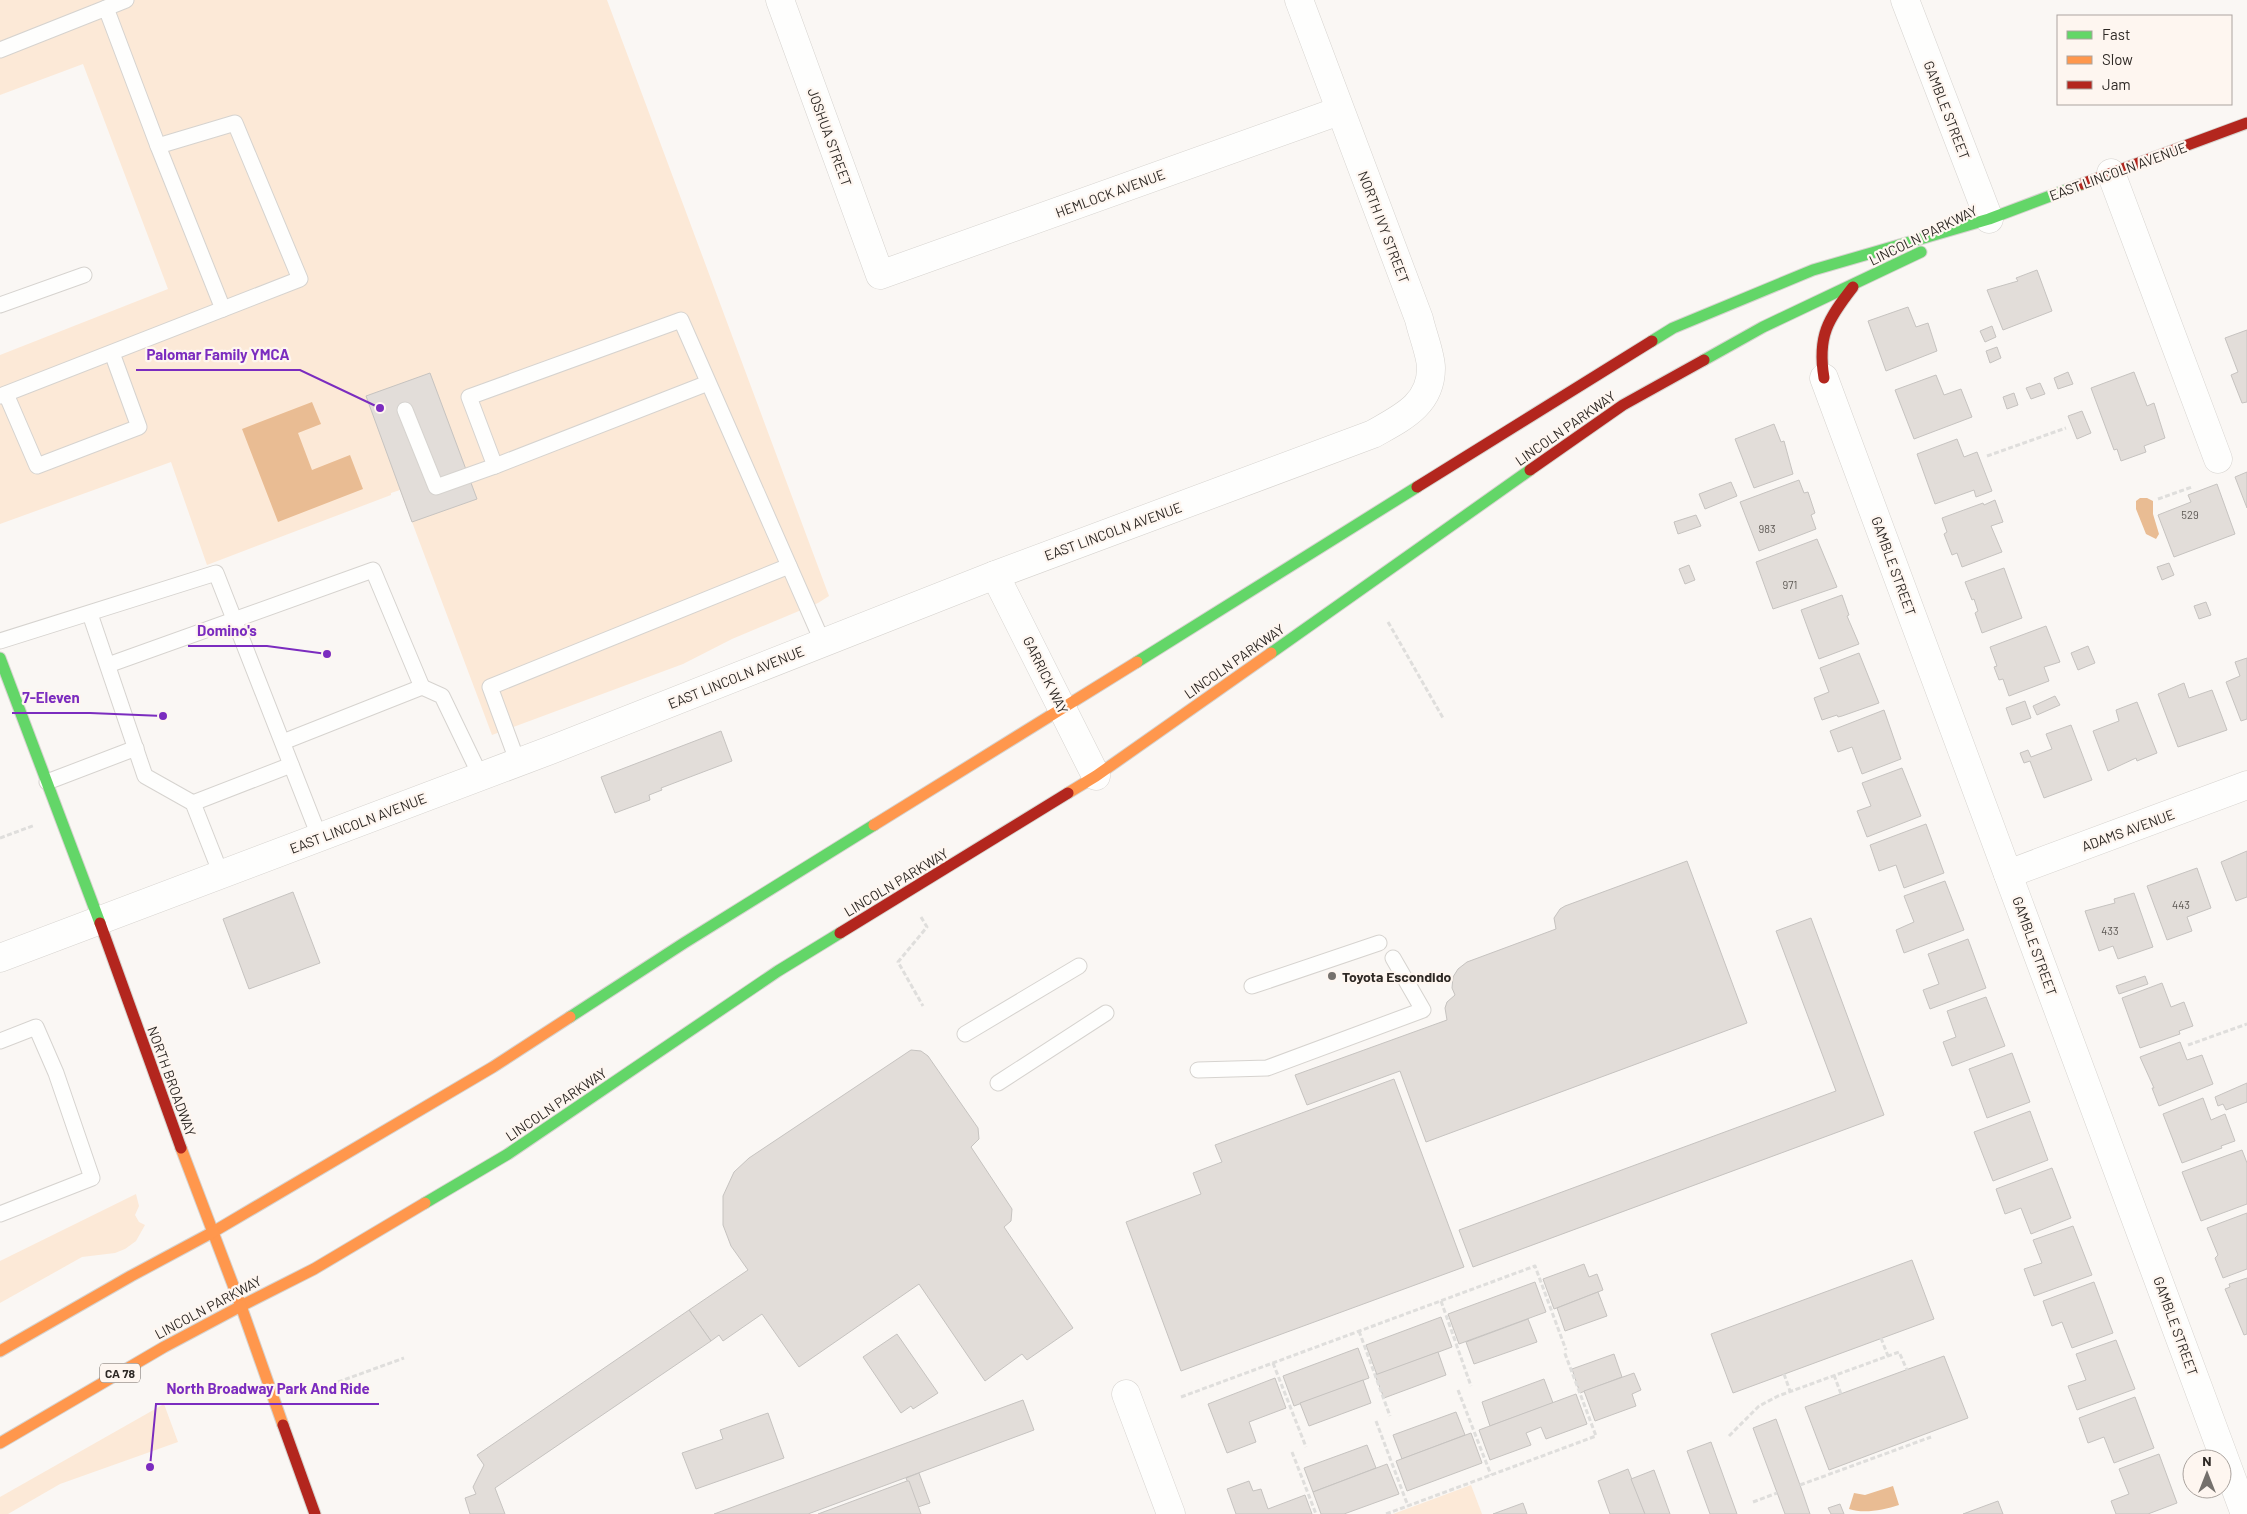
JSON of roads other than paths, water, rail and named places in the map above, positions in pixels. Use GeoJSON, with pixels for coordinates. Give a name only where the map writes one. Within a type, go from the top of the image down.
{"type":"FeatureCollection","features":[{"type":"Feature","properties":{"kind":"main road","name":"EAST LINCOLN AVENUE"},"geometry":{"type":"LineString","coordinates":[[1989,219],[2247,123]]}},
{"type":"Feature","properties":{"kind":"main road","name":"LINCOLN PARKWAY"},"geometry":{"type":"LineString","coordinates":[[0,1443],[164,1347],[314,1269],[508,1154],[778,971],[1096,776],[1623,405],[1763,327],[1989,219]]}},
{"type":"Feature","properties":{"kind":"main road","name":"LINCOLN PARKWAY"},"geometry":{"type":"LineString","coordinates":[[0,1351],[131,1276],[213,1232],[493,1067],[684,943],[1063,709],[1672,328],[1813,270],[1989,219]]}},
{"type":"Feature","properties":{"kind":"main road"},"geometry":{"type":"LineString","coordinates":[[1824,378],[1820,353],[1826,323],[1855,284]]}},
{"type":"Feature","properties":{"kind":"main road","name":"NORTH BROADWAY"},"geometry":{"type":"LineString","coordinates":[[0,658],[241,1306],[315,1514]]}},
{"type":"Feature","properties":{"kind":"street","name":"JOSHUA STREET"},"geometry":{"type":"LineString","coordinates":[[780,0],[880,275]]}},
{"type":"Feature","properties":{"kind":"street","name":"NORTH IVY STREET"},"geometry":{"type":"LineString","coordinates":[[1299,0],[1339,111],[1419,320],[1431,368],[1427,391],[1411,412],[1374,434]]}},
{"type":"Feature","properties":{"kind":"street","name":"GAMBLE STREET"},"geometry":{"type":"LineString","coordinates":[[1905,0],[1989,219]]}},
{"type":"Feature","properties":{"kind":"street","name":"HEMLOCK AVENUE"},"geometry":{"type":"LineString","coordinates":[[880,275],[1339,111]]}},
{"type":"Feature","properties":{"kind":"street"},"geometry":{"type":"LineString","coordinates":[[2112,173],[2218,460]]}},
{"type":"Feature","properties":{"kind":"street","name":"GAMBLE STREET"},"geometry":{"type":"LineString","coordinates":[[1824,378],[2245,1514]]}},
{"type":"Feature","properties":{"kind":"street","name":"EAST LINCOLN AVENUE"},"geometry":{"type":"LineString","coordinates":[[0,958],[319,836],[518,763],[996,574],[1374,434]]}},
{"type":"Feature","properties":{"kind":"street","name":"GARRICK WAY"},"geometry":{"type":"LineString","coordinates":[[996,574],[1096,776]]}},
{"type":"Feature","properties":{"kind":"street","name":"ADAMS AVENUE"},"geometry":{"type":"LineString","coordinates":[[2008,874],[2247,785]]}},
{"type":"Feature","properties":{"kind":"street"},"geometry":{"type":"LineString","coordinates":[[1126,1394],[1168,1507]]}},
{"type":"Feature","properties":{"kind":"lane"},"geometry":{"type":"LineString","coordinates":[[0,50],[126,0]]}},
{"type":"Feature","properties":{"kind":"lane"},"geometry":{"type":"LineString","coordinates":[[106,8],[158,146],[223,309]]}},
{"type":"Feature","properties":{"kind":"lane"},"geometry":{"type":"LineString","coordinates":[[112,353],[139,427],[37,466],[3,395],[300,280],[235,123],[158,146]]}},
{"type":"Feature","properties":{"kind":"lane"},"geometry":{"type":"LineString","coordinates":[[0,306],[84,275]]}},
{"type":"Feature","properties":{"kind":"lane"},"geometry":{"type":"LineString","coordinates":[[494,466],[470,397],[681,320],[823,643]]}},
{"type":"Feature","properties":{"kind":"lane"},"geometry":{"type":"LineString","coordinates":[[405,410],[436,488],[708,383]]}},
{"type":"Feature","properties":{"kind":"lane"},"geometry":{"type":"LineString","coordinates":[[518,763],[490,686],[789,566]]}},
{"type":"Feature","properties":{"kind":"lane"},"geometry":{"type":"LineString","coordinates":[[108,665],[373,570],[422,687],[442,696],[481,777]]}},
{"type":"Feature","properties":{"kind":"lane"},"geometry":{"type":"LineString","coordinates":[[0,641],[216,573],[319,836]]}},
{"type":"Feature","properties":{"kind":"lane"},"geometry":{"type":"LineString","coordinates":[[90,614],[145,776],[193,802],[221,874]]}},
{"type":"Feature","properties":{"kind":"lane"},"geometry":{"type":"LineString","coordinates":[[282,742],[422,687]]}},
{"type":"Feature","properties":{"kind":"lane"},"geometry":{"type":"LineString","coordinates":[[47,782],[136,748]]}},
{"type":"Feature","properties":{"kind":"lane"},"geometry":{"type":"LineString","coordinates":[[193,802],[291,765]]}},
{"type":"Feature","properties":{"kind":"lane"},"geometry":{"type":"LineString","coordinates":[[1252,986],[1379,943]]}},
{"type":"Feature","properties":{"kind":"lane"},"geometry":{"type":"LineString","coordinates":[[1198,1070],[1266,1068],[1423,1010],[1392,958]]}},
{"type":"Feature","properties":{"kind":"lane"},"geometry":{"type":"LineString","coordinates":[[965,1034],[1079,966]]}},
{"type":"Feature","properties":{"kind":"lane"},"geometry":{"type":"LineString","coordinates":[[998,1083],[1106,1013]]}},
{"type":"Feature","properties":{"kind":"lane"},"geometry":{"type":"LineString","coordinates":[[0,1041],[36,1027],[56,1073],[92,1178],[0,1214]]}},
{"type":"Feature","properties":{"kind":"place","name":"Palomar Family YMCA"},"geometry":{"type":"Point","coordinates":[380,408]}},
{"type":"Feature","properties":{"kind":"place","name":"Domino's"},"geometry":{"type":"Point","coordinates":[327,654]}},
{"type":"Feature","properties":{"kind":"place","name":"7-Eleven"},"geometry":{"type":"Point","coordinates":[163,716]}},
{"type":"Feature","properties":{"kind":"place","name":"Toyota Escondido"},"geometry":{"type":"Point","coordinates":[1332,976]}},
{"type":"Feature","properties":{"kind":"place","name":"North Broadway Park And Ride"},"geometry":{"type":"Point","coordinates":[150,1467]}}]}
